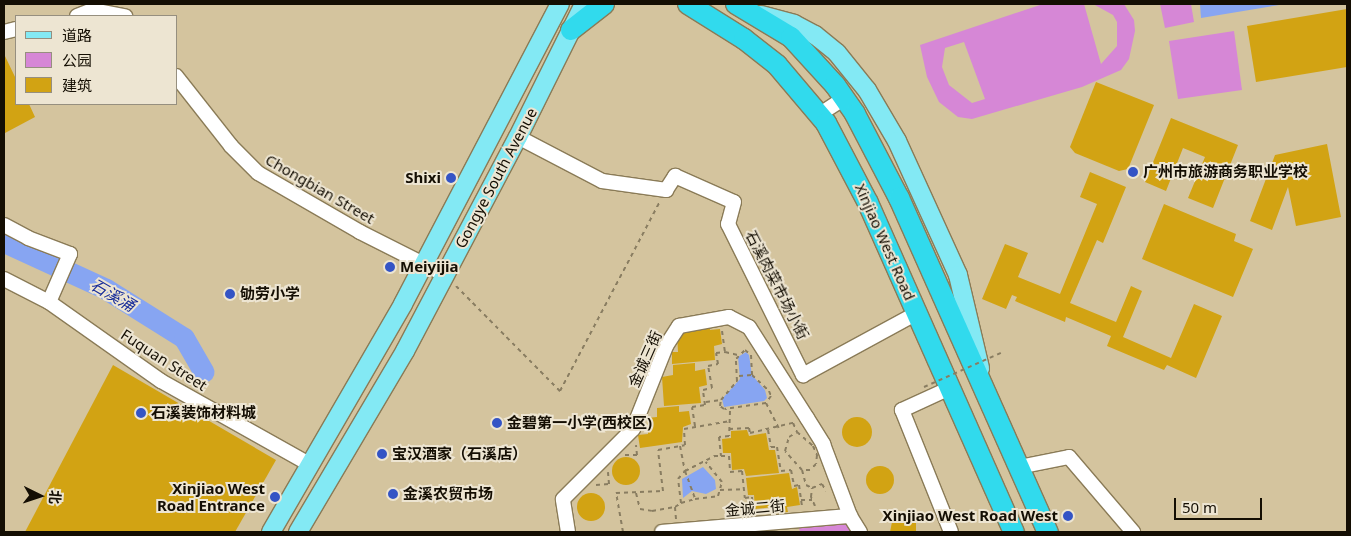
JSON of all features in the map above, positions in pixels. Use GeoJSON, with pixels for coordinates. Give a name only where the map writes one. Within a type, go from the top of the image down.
{"type":"FeatureCollection","features":[{"type":"Feature","properties":{"kind":"highway"},"geometry":{"type":"LineString","coordinates":[[571,30],[604,4]]}},
{"type":"Feature","properties":{"kind":"highway","name":"Xinjiao West Road"},"geometry":{"type":"LineString","coordinates":[[688,4],[744,39],[777,65],[820,114],[852,169],[1014,532]]}},
{"type":"Feature","properties":{"kind":"highway","name":"Xinjiao West Road"},"geometry":{"type":"LineString","coordinates":[[736,4],[750,8],[791,37],[845,98],[899,198],[1048,532]]}},
{"type":"Feature","properties":{"kind":"main road"},"geometry":{"type":"LineString","coordinates":[[271,532],[424,264],[560,4]]}},
{"type":"Feature","properties":{"kind":"main road","name":"Gongye South Avenue"},"geometry":{"type":"LineString","coordinates":[[298,532],[405,351],[518,137],[584,4]]}},
{"type":"Feature","properties":{"kind":"main road"},"geometry":{"type":"LineString","coordinates":[[750,8],[794,24],[815,36],[837,53],[868,90],[897,141],[958,275],[984,386]]}},
{"type":"Feature","properties":{"kind":"street"},"geometry":{"type":"LineString","coordinates":[[79,15],[92,7],[120,15]]}},
{"type":"Feature","properties":{"kind":"street","name":"Chongbian Street"},"geometry":{"type":"LineString","coordinates":[[178,79],[231,146],[258,172],[360,232],[445,275]]}},
{"type":"Feature","properties":{"kind":"street"},"geometry":{"type":"LineString","coordinates":[[820,114],[845,98]]}},
{"type":"Feature","properties":{"kind":"street"},"geometry":{"type":"LineString","coordinates":[[518,137],[602,181],[666,190]]}},
{"type":"Feature","properties":{"kind":"street","name":"石溪肉菜市场小街"},"geometry":{"type":"LineString","coordinates":[[666,190],[674,176],[734,202],[728,224],[803,374],[917,313]]}},
{"type":"Feature","properties":{"kind":"street"},"geometry":{"type":"LineString","coordinates":[[4,225],[28,238],[70,254],[49,302]]}},
{"type":"Feature","properties":{"kind":"street","name":"Fuquan Street"},"geometry":{"type":"LineString","coordinates":[[4,279],[49,302],[161,381],[309,464]]}},
{"type":"Feature","properties":{"kind":"street","name":"金诚三街"},"geometry":{"type":"LineString","coordinates":[[568,532],[563,499],[633,429],[666,346],[678,326],[730,317],[748,327],[823,444],[850,516],[860,532]]}},
{"type":"Feature","properties":{"kind":"street"},"geometry":{"type":"LineString","coordinates":[[950,388],[902,410],[951,532]]}},
{"type":"Feature","properties":{"kind":"street"},"geometry":{"type":"LineString","coordinates":[[1019,467],[1069,457],[1133,532]]}},
{"type":"Feature","properties":{"kind":"street","name":"金诚二街"},"geometry":{"type":"LineString","coordinates":[[662,532],[850,516]]}},
{"type":"Feature","properties":{"kind":"path"},"geometry":{"type":"LineString","coordinates":[[445,275],[560,391],[666,190]]}},
{"type":"Feature","properties":{"kind":"path"},"geometry":{"type":"LineString","coordinates":[[721,318],[725,352]]}},
{"type":"Feature","properties":{"kind":"path"},"geometry":{"type":"LineString","coordinates":[[705,402],[703,390],[712,388],[708,366],[718,364],[716,353],[738,354],[745,350],[751,355],[752,375],[769,391],[771,396],[766,403],[730,411],[720,406],[721,400],[739,376],[738,354]]}},
{"type":"Feature","properties":{"kind":"path"},"geometry":{"type":"LineString","coordinates":[[924,387],[1003,352]]}},
{"type":"Feature","properties":{"kind":"path"},"geometry":{"type":"LineString","coordinates":[[739,376],[752,375]]}},
{"type":"Feature","properties":{"kind":"path"},"geometry":{"type":"LineString","coordinates":[[695,426],[692,407],[705,405],[705,402],[721,400]]}},
{"type":"Feature","properties":{"kind":"path"},"geometry":{"type":"LineString","coordinates":[[766,403],[779,428]]}},
{"type":"Feature","properties":{"kind":"path"},"geometry":{"type":"LineString","coordinates":[[720,456],[719,437],[729,436],[730,411]]}},
{"type":"Feature","properties":{"kind":"path"},"geometry":{"type":"LineString","coordinates":[[729,430],[749,428],[750,432],[768,430],[807,418]]}},
{"type":"Feature","properties":{"kind":"path"},"geometry":{"type":"LineString","coordinates":[[623,532],[616,493],[663,491],[658,450],[685,445],[684,429],[730,421]]}},
{"type":"Feature","properties":{"kind":"path"},"geometry":{"type":"LineString","coordinates":[[793,423],[797,432],[813,446],[817,455],[816,464],[810,470],[802,470]]}},
{"type":"Feature","properties":{"kind":"path"},"geometry":{"type":"LineString","coordinates":[[768,430],[771,447],[777,447],[781,471],[791,470],[794,486],[799,485],[804,520]]}},
{"type":"Feature","properties":{"kind":"path"},"geometry":{"type":"LineString","coordinates":[[785,451],[789,437],[797,432]]}},
{"type":"Feature","properties":{"kind":"path"},"geometry":{"type":"LineString","coordinates":[[680,446],[695,500]]}},
{"type":"Feature","properties":{"kind":"path"},"geometry":{"type":"LineString","coordinates":[[778,452],[785,451]]}},
{"type":"Feature","properties":{"kind":"path"},"geometry":{"type":"LineString","coordinates":[[785,451],[802,470],[806,485],[812,488],[822,484],[829,498]]}},
{"type":"Feature","properties":{"kind":"path"},"geometry":{"type":"LineString","coordinates":[[681,503],[678,479],[686,472],[706,462],[720,456],[729,456],[730,472],[742,471],[745,498],[752,497],[754,524]]}},
{"type":"Feature","properties":{"kind":"path"},"geometry":{"type":"LineString","coordinates":[[635,492],[640,509],[652,511],[718,496],[722,482],[706,462]]}},
{"type":"Feature","properties":{"kind":"path"},"geometry":{"type":"LineString","coordinates":[[812,488],[812,500]]}},
{"type":"Feature","properties":{"kind":"path"},"geometry":{"type":"LineString","coordinates":[[720,490],[744,489]]}},
{"type":"Feature","properties":{"kind":"path"},"geometry":{"type":"LineString","coordinates":[[801,500],[812,500],[822,510]]}},
{"type":"Feature","properties":{"kind":"path"},"geometry":{"type":"LineString","coordinates":[[674,507],[677,531]]}},
{"type":"Feature","properties":{"kind":"green space"},"geometry":{"type":"Polygon","coordinates":[[[1043,4],[1084,4],[1101,64],[1117,46],[1117,22],[1113,15],[1093,4],[1124,4],[1134,20],[1135,31],[1129,59],[1121,70],[1082,87],[972,119],[958,117],[939,102],[927,77],[920,45],[1043,4]],[[964,42],[945,48],[942,67],[949,85],[972,103],[985,99],[964,42]]]}},
{"type":"Feature","properties":{"kind":"green space"},"geometry":{"type":"Polygon","coordinates":[[[1160,4],[1191,4],[1194,22],[1165,28],[1160,4]]]}},
{"type":"Feature","properties":{"kind":"green space"},"geometry":{"type":"Polygon","coordinates":[[[1234,31],[1242,90],[1178,99],[1169,41],[1234,31]]]}},
{"type":"Feature","properties":{"kind":"green space"},"geometry":{"type":"Polygon","coordinates":[[[849,523],[853,532],[800,532],[799,528],[849,523]]]}},
{"type":"Feature","properties":{"kind":"water"},"geometry":{"type":"Polygon","coordinates":[[[1200,4],[1285,4],[1201,18],[1200,4]]]}},
{"type":"Feature","properties":{"kind":"water"},"geometry":{"type":"Polygon","coordinates":[[[746,352],[749,355],[752,375],[765,390],[767,398],[764,401],[724,407],[722,399],[740,379],[738,357],[746,352]]]}},
{"type":"Feature","properties":{"kind":"water"},"geometry":{"type":"Polygon","coordinates":[[[703,467],[715,480],[716,489],[706,494],[692,491],[683,498],[682,479],[703,467]]]}},
{"type":"Feature","properties":{"kind":"building"},"geometry":{"type":"Polygon","coordinates":[[[1347,9],[1347,67],[1256,82],[1247,26],[1347,9]]]}},
{"type":"Feature","properties":{"kind":"building"},"geometry":{"type":"Polygon","coordinates":[[[4,54],[15,77],[15,105],[29,105],[35,117],[5,133],[4,54]]]}},
{"type":"Feature","properties":{"kind":"building"},"geometry":{"type":"Polygon","coordinates":[[[1096,82],[1154,105],[1128,169],[1119,171],[1075,153],[1070,147],[1096,82]]]}},
{"type":"Feature","properties":{"kind":"building"},"geometry":{"type":"Polygon","coordinates":[[[1171,118],[1238,145],[1213,208],[1188,198],[1205,157],[1183,148],[1166,191],[1145,182],[1171,118]]]}},
{"type":"Feature","properties":{"kind":"building"},"geometry":{"type":"Polygon","coordinates":[[[1327,144],[1341,217],[1296,226],[1288,187],[1272,230],[1250,221],[1275,155],[1327,144]]]}},
{"type":"Feature","properties":{"kind":"building"},"geometry":{"type":"Polygon","coordinates":[[[1090,172],[1126,187],[1103,243],[1097,240],[1070,303],[1116,322],[1131,286],[1142,291],[1123,337],[1171,358],[1194,304],[1222,316],[1196,378],[1167,365],[1164,370],[1107,346],[1111,336],[1066,317],[1065,322],[1015,301],[1017,297],[1012,295],[1006,309],[982,299],[1005,244],[1028,253],[1018,277],[1060,294],[1097,204],[1080,197],[1090,172]]]}},
{"type":"Feature","properties":{"kind":"building"},"geometry":{"type":"Polygon","coordinates":[[[1164,204],[1236,234],[1234,241],[1253,249],[1233,297],[1142,259],[1164,204]]]}},
{"type":"Feature","properties":{"kind":"building"},"geometry":{"type":"Polygon","coordinates":[[[709,322],[710,330],[720,329],[722,344],[714,346],[715,360],[672,364],[672,352],[678,352],[677,333],[709,322]]]}},
{"type":"Feature","properties":{"kind":"building"},"geometry":{"type":"Polygon","coordinates":[[[695,363],[695,371],[705,369],[707,385],[699,387],[701,403],[664,406],[662,377],[673,375],[673,365],[695,363]]]}},
{"type":"Feature","properties":{"kind":"building","name":"石溪装饰材料城"},"geometry":{"type":"Polygon","coordinates":[[[113,365],[276,460],[235,532],[25,532],[113,365]]]}},
{"type":"Feature","properties":{"kind":"building"},"geometry":{"type":"Polygon","coordinates":[[[679,406],[679,412],[689,411],[691,424],[683,427],[682,442],[640,448],[638,435],[648,434],[647,418],[657,417],[657,408],[679,406]]]}},
{"type":"Feature","properties":{"kind":"building"},"geometry":{"type":"Polygon","coordinates":[[[857,417],[863,418],[871,426],[871,438],[863,446],[857,447],[851,446],[843,438],[842,432],[843,426],[851,418],[857,417]]]}},
{"type":"Feature","properties":{"kind":"building"},"geometry":{"type":"Polygon","coordinates":[[[747,430],[749,436],[766,433],[769,450],[775,450],[779,473],[746,476],[744,469],[732,470],[731,453],[723,453],[722,439],[731,438],[731,431],[747,430]]]}},
{"type":"Feature","properties":{"kind":"building"},"geometry":{"type":"Polygon","coordinates":[[[626,457],[636,461],[640,471],[636,481],[626,485],[616,481],[612,471],[616,461],[626,457]]]}},
{"type":"Feature","properties":{"kind":"building"},"geometry":{"type":"Polygon","coordinates":[[[880,466],[890,470],[894,480],[890,490],[880,494],[870,490],[866,480],[870,470],[880,466]]]}},
{"type":"Feature","properties":{"kind":"building"},"geometry":{"type":"Polygon","coordinates":[[[789,473],[792,489],[797,487],[800,505],[787,507],[788,512],[776,513],[775,507],[755,509],[754,495],[748,495],[746,478],[789,473]]]}},
{"type":"Feature","properties":{"kind":"building"},"geometry":{"type":"Polygon","coordinates":[[[591,493],[601,497],[605,507],[601,517],[591,521],[581,517],[577,507],[581,497],[591,493]]]}},
{"type":"Feature","properties":{"kind":"building"},"geometry":{"type":"Polygon","coordinates":[[[906,513],[916,522],[916,532],[890,532],[893,517],[906,513]]]}},
{"type":"Feature","properties":{"kind":"waterway","name":"石溪涌"},"geometry":{"type":"LineString","coordinates":[[4,242],[106,289],[184,338],[204,372]]}},
{"type":"Feature","properties":{"kind":"place","name":"广州市旅游商务职业学校"},"geometry":{"type":"Point","coordinates":[1133,172]}},
{"type":"Feature","properties":{"kind":"place","name":"Shixi"},"geometry":{"type":"Point","coordinates":[451,178]}},
{"type":"Feature","properties":{"kind":"place","name":"Meiyijia"},"geometry":{"type":"Point","coordinates":[390,267]}},
{"type":"Feature","properties":{"kind":"place","name":"劬劳小学"},"geometry":{"type":"Point","coordinates":[230,294]}},
{"type":"Feature","properties":{"kind":"place","name":"石溪装饰材料城"},"geometry":{"type":"Point","coordinates":[141,413]}},
{"type":"Feature","properties":{"kind":"place","name":"金碧第一小学(西校区)"},"geometry":{"type":"Point","coordinates":[497,423]}},
{"type":"Feature","properties":{"kind":"place","name":"宝汉酒家（石溪店）"},"geometry":{"type":"Point","coordinates":[382,454]}},
{"type":"Feature","properties":{"kind":"place","name":"金溪农贸市场"},"geometry":{"type":"Point","coordinates":[393,494]}},
{"type":"Feature","properties":{"kind":"place","name":"Xinjiao West Road Entrance"},"geometry":{"type":"Point","coordinates":[275,497]}},
{"type":"Feature","properties":{"kind":"place","name":"Xinjiao West Road West"},"geometry":{"type":"Point","coordinates":[1068,516]}}]}
